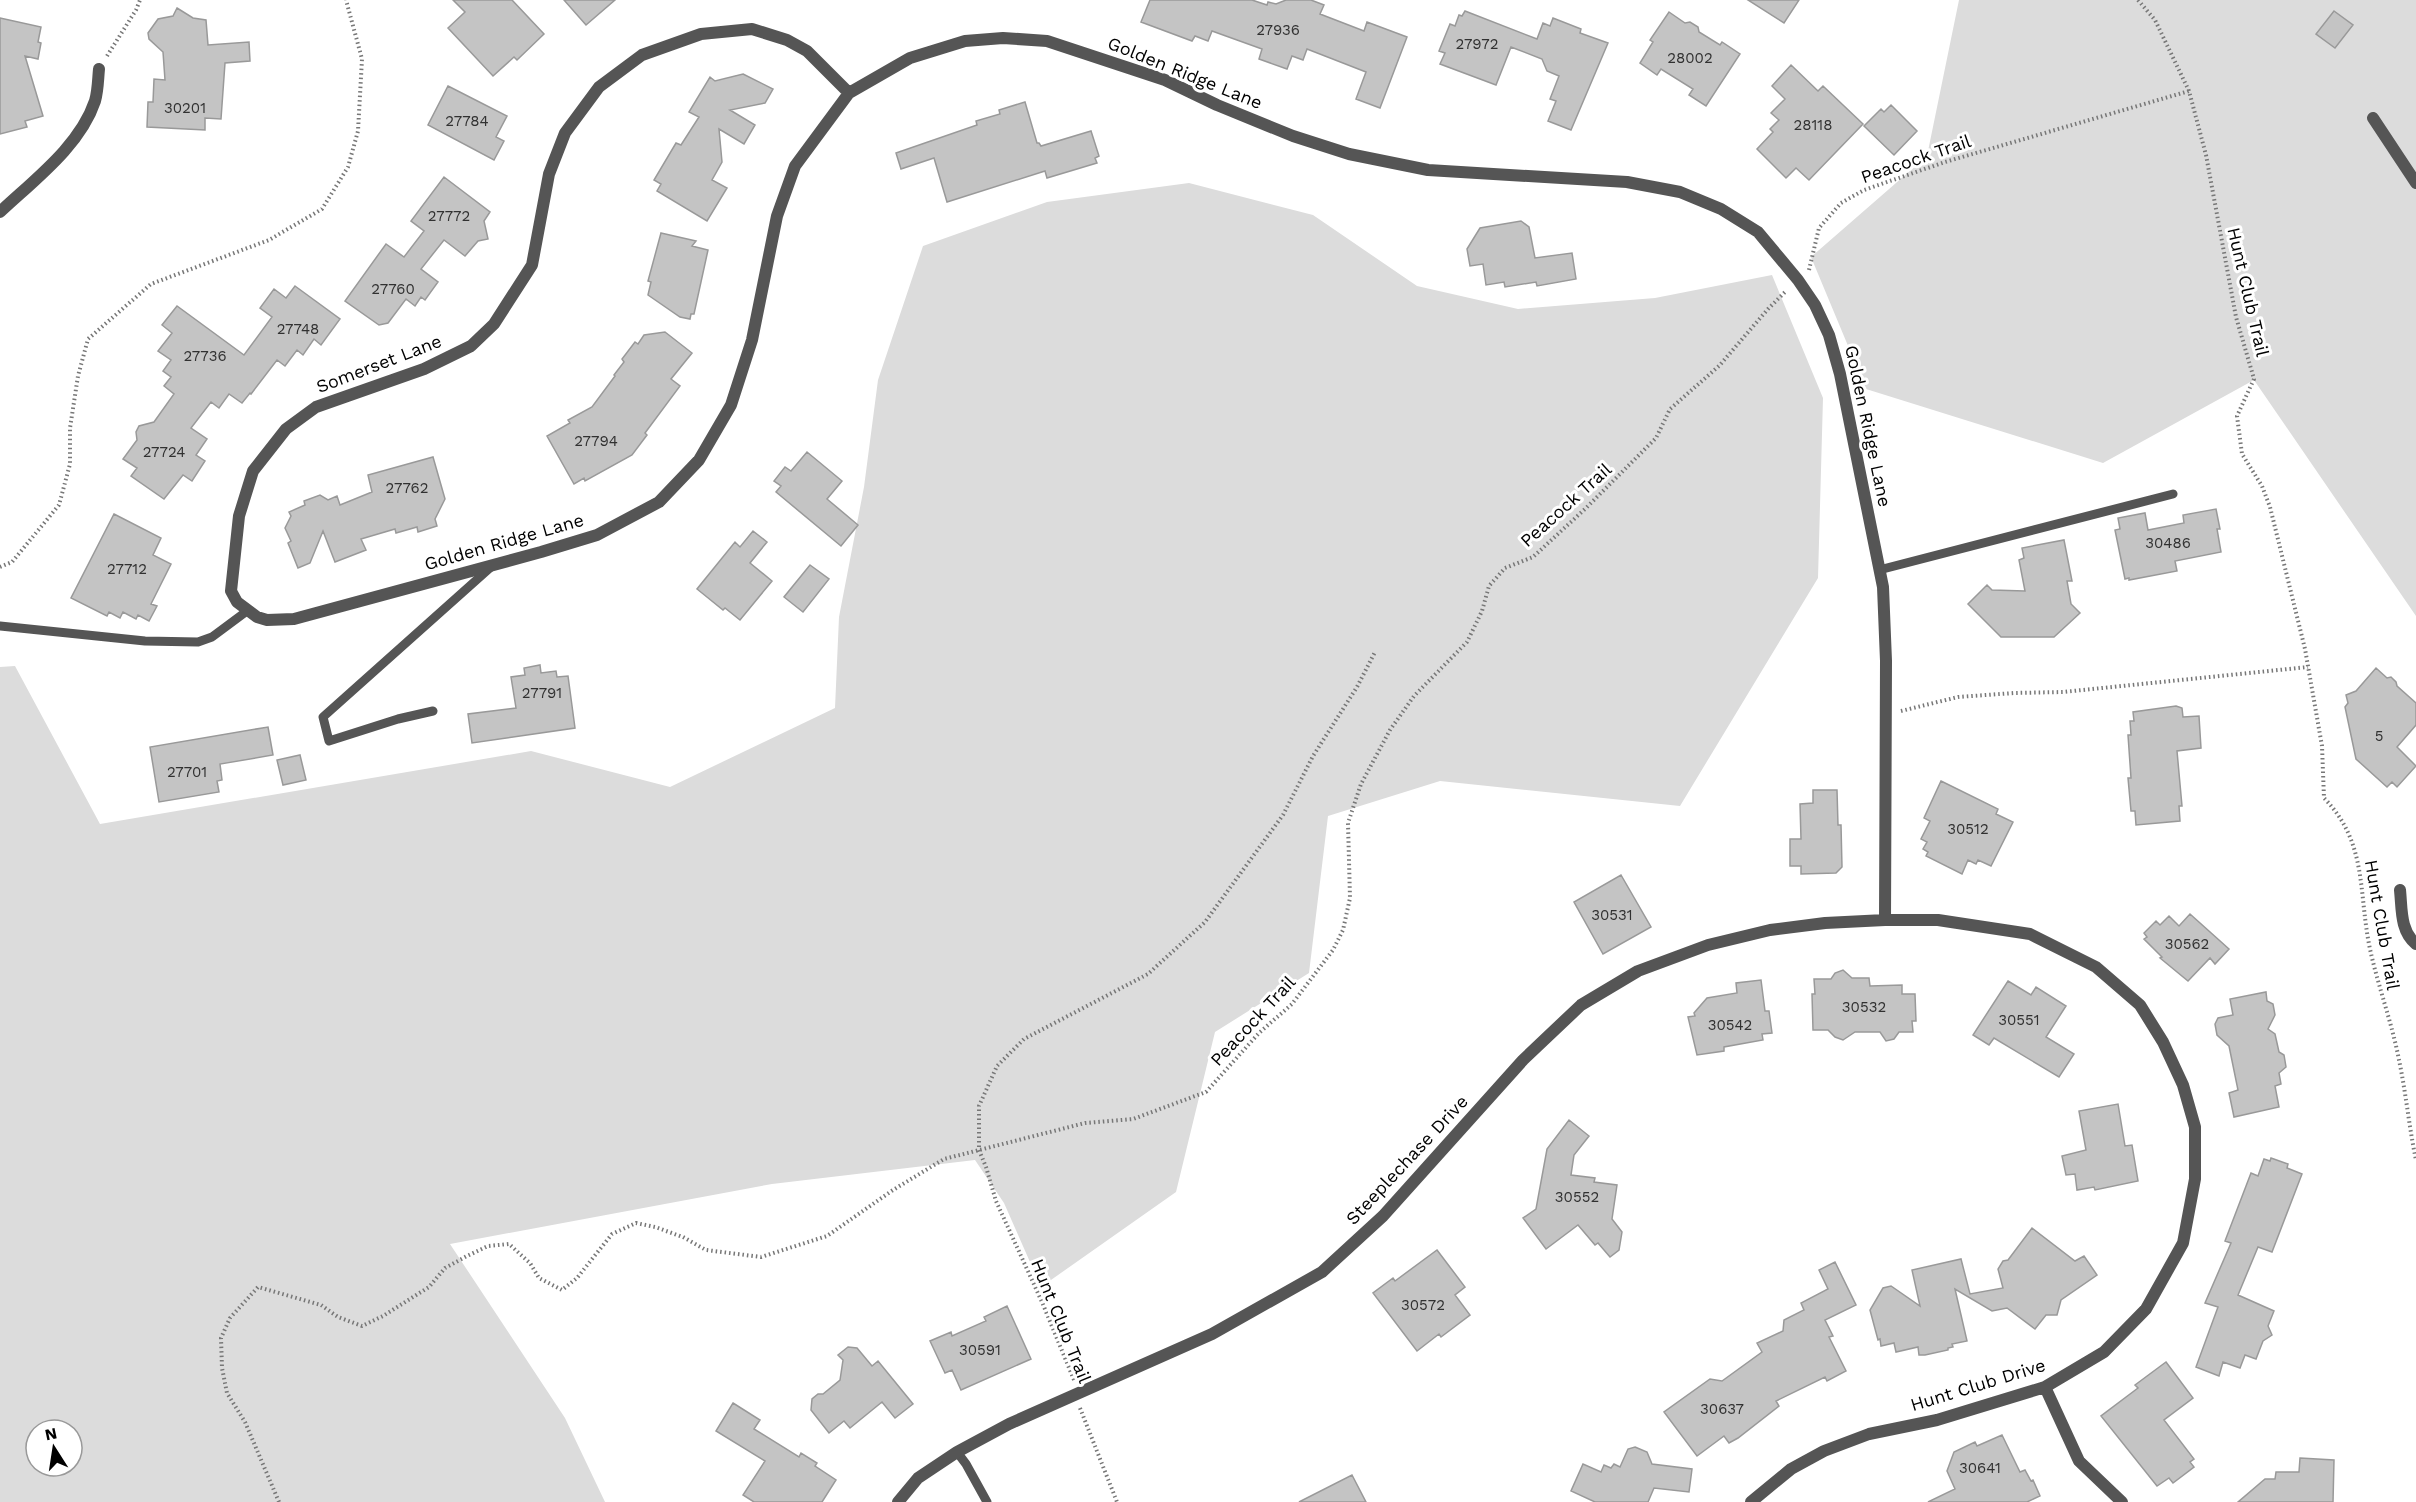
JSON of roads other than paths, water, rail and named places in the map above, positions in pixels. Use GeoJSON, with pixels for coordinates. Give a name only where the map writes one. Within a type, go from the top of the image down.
{"type":"FeatureCollection","features":[{"type":"Feature","properties":{"kind":"street","name":"Somerset Lane"},"geometry":{"type":"LineString","coordinates":[[247,611],[237,602],[231,591],[239,516],[253,471],[286,429],[316,407],[424,369],[471,346],[494,324],[532,265],[549,174],[565,133],[599,87],[642,55],[701,34],[752,29],[787,40],[807,51],[849,93]]}},
{"type":"Feature","properties":{"kind":"street","name":"Golden Ridge Lane"},"geometry":{"type":"LineString","coordinates":[[247,611],[267,620],[294,619],[492,566],[597,535],[659,502],[699,460],[731,405],[752,340],[777,216],[795,166],[849,93],[910,58],[965,41],[1003,38],[1047,41],[1165,80],[1217,105],[1293,136],[1349,154],[1428,170],[1627,182],[1680,192],[1721,209],[1758,232],[1798,280],[1815,305],[1829,335],[1883,587],[1886,715],[1885,920]]}},
{"type":"Feature","properties":{"kind":"street"},"geometry":{"type":"LineString","coordinates":[[0,212],[59,155],[83,127],[96,99],[99,69]]}},
{"type":"Feature","properties":{"kind":"street"},"geometry":{"type":"LineString","coordinates":[[2373,118],[2416,183]]}},
{"type":"Feature","properties":{"kind":"street"},"geometry":{"type":"LineString","coordinates":[[2400,890],[2403,926],[2410,939],[2416,944]]}},
{"type":"Feature","properties":{"kind":"street","name":"Hunt Club Drive"},"geometry":{"type":"LineString","coordinates":[[1751,1502],[1791,1469],[1824,1451],[1869,1434],[1937,1420],[2045,1387],[2104,1352],[2146,1309],[2183,1243],[2195,1179],[2195,1127],[2183,1085],[2163,1042],[2140,1005],[2096,967],[2030,934],[1938,920],[1885,920]]}},
{"type":"Feature","properties":{"kind":"street","name":"Steeplechase Drive"},"geometry":{"type":"LineString","coordinates":[[898,1502],[918,1479],[957,1452],[1009,1424],[1212,1334],[1322,1272],[1383,1216],[1523,1060],[1581,1005],[1638,971],[1708,945],[1770,930],[1825,923],[1885,920]]}},
{"type":"Feature","properties":{"kind":"street"},"geometry":{"type":"LineString","coordinates":[[2045,1387],[2079,1461],[2122,1502]]}},
{"type":"Feature","properties":{"kind":"lane"},"geometry":{"type":"LineString","coordinates":[[1879,570],[2172,495]]}},
{"type":"Feature","properties":{"kind":"lane"},"geometry":{"type":"LineString","coordinates":[[433,711],[398,719],[329,741],[324,717],[492,566]]}},
{"type":"Feature","properties":{"kind":"lane"},"geometry":{"type":"LineString","coordinates":[[0,626],[145,640],[198,642],[212,637],[247,611]]}},
{"type":"Feature","properties":{"kind":"lane"},"geometry":{"type":"LineString","coordinates":[[957,1452],[987,1502]]}}]}
